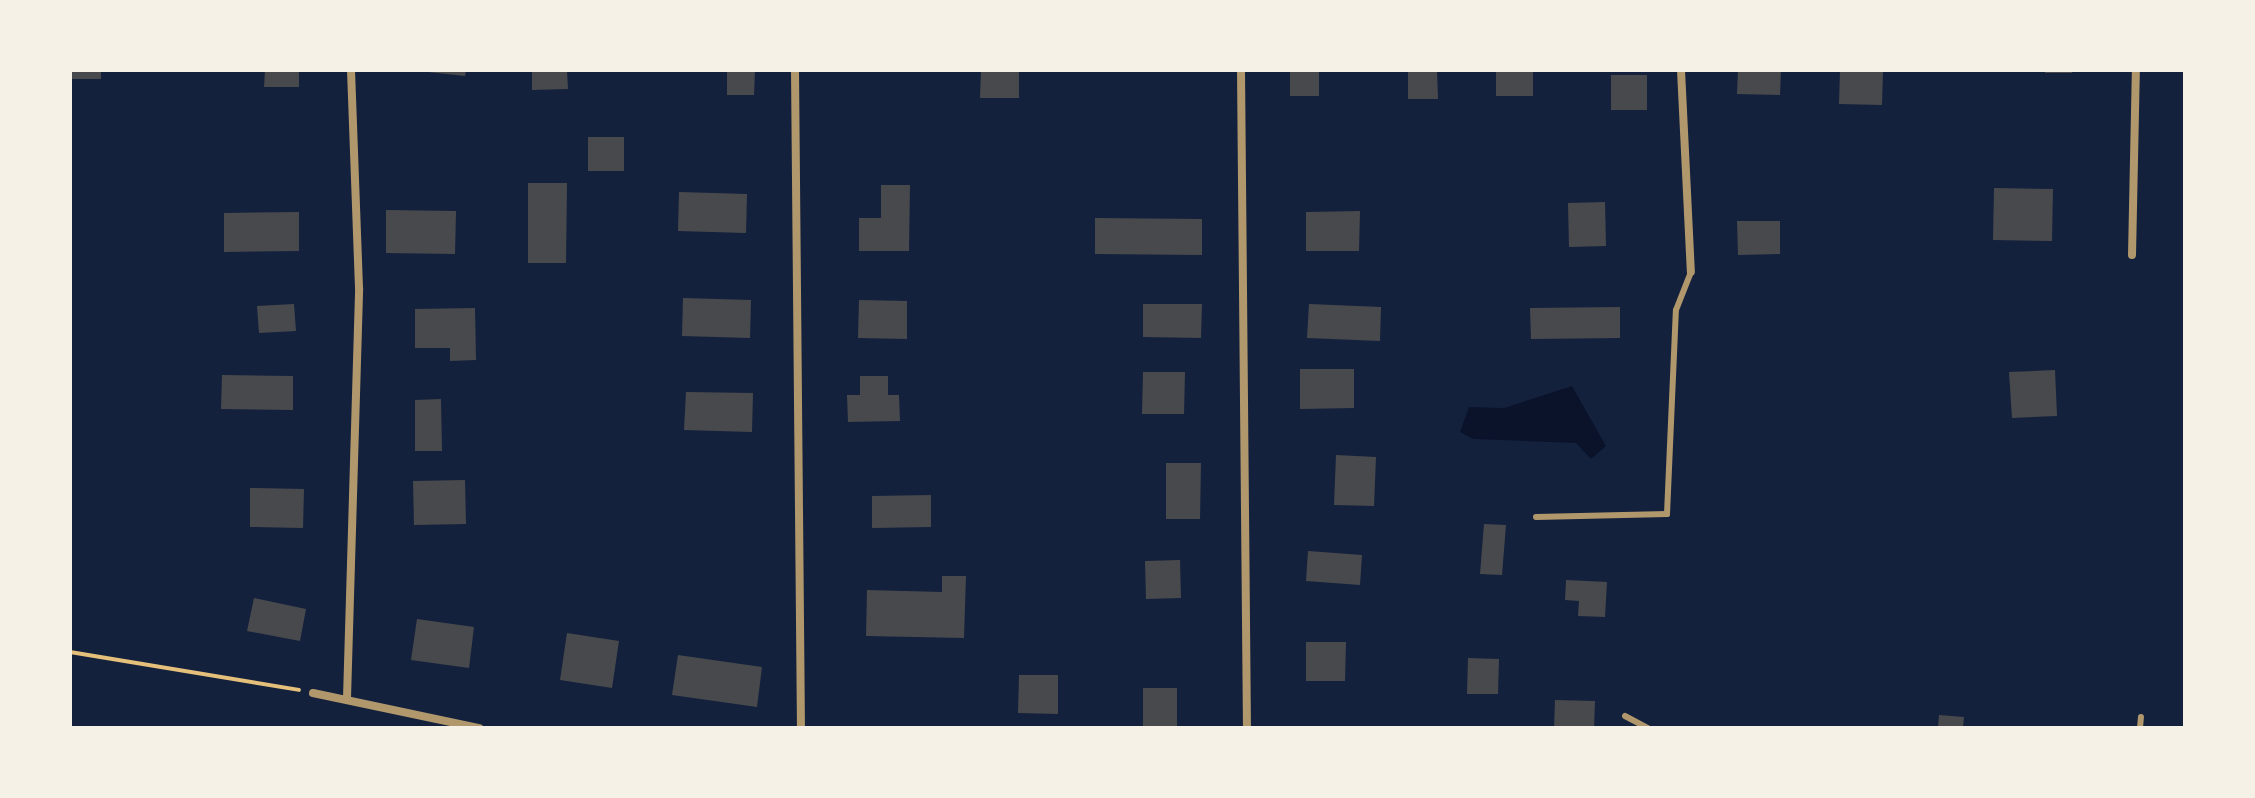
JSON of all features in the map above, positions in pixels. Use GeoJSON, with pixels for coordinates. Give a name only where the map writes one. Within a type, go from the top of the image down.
{"type":"FeatureCollection","features":[{"type":"Feature","properties":{"kind":"street"},"geometry":{"type":"LineString","coordinates":[[347,698],[359,288],[351,70]]}},
{"type":"Feature","properties":{"kind":"street"},"geometry":{"type":"LineString","coordinates":[[795,70],[801,728]]}},
{"type":"Feature","properties":{"kind":"street"},"geometry":{"type":"LineString","coordinates":[[1241,70],[1247,728]]}},
{"type":"Feature","properties":{"kind":"street"},"geometry":{"type":"LineString","coordinates":[[1681,70],[1691,272]]}},
{"type":"Feature","properties":{"kind":"street"},"geometry":{"type":"LineString","coordinates":[[2132,255],[2136,70]]}},
{"type":"Feature","properties":{"kind":"street"},"geometry":{"type":"LineString","coordinates":[[313,693],[479,728]]}},
{"type":"Feature","properties":{"kind":"lane"},"geometry":{"type":"LineString","coordinates":[[1536,517],[1667,514],[1676,310],[1691,272]]}},
{"type":"Feature","properties":{"kind":"lane"},"geometry":{"type":"LineString","coordinates":[[1625,716],[1648,728]]}},
{"type":"Feature","properties":{"kind":"lane"},"geometry":{"type":"LineString","coordinates":[[2140,728],[2141,717]]}},
{"type":"Feature","properties":{"kind":"path"},"geometry":{"type":"LineString","coordinates":[[70,652],[313,693]]}},
{"type":"Feature","properties":{"kind":"water"},"geometry":{"type":"Polygon","coordinates":[[[1572,386],[1606,446],[1591,459],[1576,443],[1473,439],[1460,432],[1469,407],[1504,408],[1572,386]]]}},
{"type":"Feature","properties":{"kind":"building"},"geometry":{"type":"Polygon","coordinates":[[[70,70],[101,70],[101,79],[70,79],[70,70]]]}},
{"type":"Feature","properties":{"kind":"building"},"geometry":{"type":"Polygon","coordinates":[[[265,70],[299,70],[299,87],[264,87],[265,70]]]}},
{"type":"Feature","properties":{"kind":"building"},"geometry":{"type":"Polygon","coordinates":[[[409,70],[466,70],[465,76],[409,70]]]}},
{"type":"Feature","properties":{"kind":"building"},"geometry":{"type":"Polygon","coordinates":[[[532,70],[567,70],[568,89],[532,90],[532,70]]]}},
{"type":"Feature","properties":{"kind":"building"},"geometry":{"type":"Polygon","coordinates":[[[727,70],[755,70],[754,95],[727,95],[727,70]]]}},
{"type":"Feature","properties":{"kind":"building"},"geometry":{"type":"Polygon","coordinates":[[[981,70],[1019,70],[1019,98],[980,98],[981,70]]]}},
{"type":"Feature","properties":{"kind":"building"},"geometry":{"type":"Polygon","coordinates":[[[1290,70],[1319,70],[1319,96],[1290,96],[1290,70]]]}},
{"type":"Feature","properties":{"kind":"building"},"geometry":{"type":"Polygon","coordinates":[[[1408,70],[1437,70],[1438,99],[1408,99],[1408,70]]]}},
{"type":"Feature","properties":{"kind":"building"},"geometry":{"type":"Polygon","coordinates":[[[1496,70],[1533,70],[1533,96],[1496,96],[1496,70]]]}},
{"type":"Feature","properties":{"kind":"building"},"geometry":{"type":"Polygon","coordinates":[[[1738,70],[1781,70],[1780,95],[1737,94],[1738,70]]]}},
{"type":"Feature","properties":{"kind":"building"},"geometry":{"type":"Polygon","coordinates":[[[1840,70],[1883,70],[1882,105],[1839,104],[1840,70]]]}},
{"type":"Feature","properties":{"kind":"building"},"geometry":{"type":"Polygon","coordinates":[[[2045,70],[2072,70],[2072,73],[2045,73],[2045,70]]]}},
{"type":"Feature","properties":{"kind":"building"},"geometry":{"type":"Polygon","coordinates":[[[1611,75],[1647,75],[1647,110],[1611,110],[1611,75]]]}},
{"type":"Feature","properties":{"kind":"building"},"geometry":{"type":"Polygon","coordinates":[[[588,137],[624,137],[624,171],[588,171],[588,137]]]}},
{"type":"Feature","properties":{"kind":"building"},"geometry":{"type":"Polygon","coordinates":[[[528,183],[567,183],[566,263],[528,263],[528,183]]]}},
{"type":"Feature","properties":{"kind":"building"},"geometry":{"type":"Polygon","coordinates":[[[881,185],[910,185],[909,251],[859,251],[859,218],[881,218],[881,185]]]}},
{"type":"Feature","properties":{"kind":"building"},"geometry":{"type":"Polygon","coordinates":[[[1994,188],[2053,189],[2052,241],[1993,240],[1994,188]]]}},
{"type":"Feature","properties":{"kind":"building"},"geometry":{"type":"Polygon","coordinates":[[[679,192],[747,194],[746,233],[678,231],[679,192]]]}},
{"type":"Feature","properties":{"kind":"building"},"geometry":{"type":"Polygon","coordinates":[[[1605,202],[1606,246],[1569,247],[1568,203],[1605,202]]]}},
{"type":"Feature","properties":{"kind":"building"},"geometry":{"type":"Polygon","coordinates":[[[386,210],[456,211],[455,254],[386,253],[386,210]]]}},
{"type":"Feature","properties":{"kind":"building"},"geometry":{"type":"Polygon","coordinates":[[[1360,211],[1359,251],[1306,251],[1306,212],[1360,211]]]}},
{"type":"Feature","properties":{"kind":"building"},"geometry":{"type":"Polygon","coordinates":[[[299,212],[299,251],[224,252],[224,213],[299,212]]]}},
{"type":"Feature","properties":{"kind":"building"},"geometry":{"type":"Polygon","coordinates":[[[1095,218],[1202,219],[1202,255],[1095,254],[1095,218]]]}},
{"type":"Feature","properties":{"kind":"building"},"geometry":{"type":"Polygon","coordinates":[[[1737,221],[1780,221],[1780,254],[1738,255],[1737,221]]]}},
{"type":"Feature","properties":{"kind":"building"},"geometry":{"type":"Polygon","coordinates":[[[683,298],[751,300],[750,338],[682,336],[683,298]]]}},
{"type":"Feature","properties":{"kind":"building"},"geometry":{"type":"Polygon","coordinates":[[[859,300],[907,301],[907,339],[858,338],[859,300]]]}},
{"type":"Feature","properties":{"kind":"building"},"geometry":{"type":"Polygon","coordinates":[[[294,304],[296,331],[259,333],[257,306],[294,304]]]}},
{"type":"Feature","properties":{"kind":"building"},"geometry":{"type":"Polygon","coordinates":[[[1143,304],[1202,304],[1201,338],[1143,337],[1143,304]]]}},
{"type":"Feature","properties":{"kind":"building"},"geometry":{"type":"Polygon","coordinates":[[[1309,304],[1381,307],[1380,341],[1307,338],[1309,304]]]}},
{"type":"Feature","properties":{"kind":"building"},"geometry":{"type":"Polygon","coordinates":[[[1620,307],[1620,338],[1531,339],[1530,308],[1620,307]]]}},
{"type":"Feature","properties":{"kind":"building"},"geometry":{"type":"Polygon","coordinates":[[[475,308],[476,360],[450,361],[450,348],[415,348],[415,309],[475,308]]]}},
{"type":"Feature","properties":{"kind":"building"},"geometry":{"type":"Polygon","coordinates":[[[1300,369],[1354,369],[1354,408],[1300,409],[1300,369]]]}},
{"type":"Feature","properties":{"kind":"building"},"geometry":{"type":"Polygon","coordinates":[[[2055,370],[2057,416],[2012,418],[2009,372],[2055,370]]]}},
{"type":"Feature","properties":{"kind":"building"},"geometry":{"type":"Polygon","coordinates":[[[1143,372],[1185,372],[1184,414],[1142,414],[1143,372]]]}},
{"type":"Feature","properties":{"kind":"building"},"geometry":{"type":"Polygon","coordinates":[[[222,375],[293,376],[293,410],[221,409],[222,375]]]}},
{"type":"Feature","properties":{"kind":"building"},"geometry":{"type":"Polygon","coordinates":[[[860,376],[888,376],[888,395],[899,395],[900,421],[848,422],[847,395],[860,395],[860,376]]]}},
{"type":"Feature","properties":{"kind":"building"},"geometry":{"type":"Polygon","coordinates":[[[686,392],[753,393],[752,432],[684,430],[686,392]]]}},
{"type":"Feature","properties":{"kind":"building"},"geometry":{"type":"Polygon","coordinates":[[[441,399],[442,451],[415,451],[415,400],[441,399]]]}},
{"type":"Feature","properties":{"kind":"building"},"geometry":{"type":"Polygon","coordinates":[[[1336,455],[1376,457],[1374,506],[1334,505],[1336,455]]]}},
{"type":"Feature","properties":{"kind":"building"},"geometry":{"type":"Polygon","coordinates":[[[1166,463],[1201,463],[1200,519],[1166,519],[1166,463]]]}},
{"type":"Feature","properties":{"kind":"building"},"geometry":{"type":"Polygon","coordinates":[[[465,480],[466,524],[414,525],[413,481],[465,480]]]}},
{"type":"Feature","properties":{"kind":"building"},"geometry":{"type":"Polygon","coordinates":[[[250,488],[304,489],[303,528],[250,527],[250,488]]]}},
{"type":"Feature","properties":{"kind":"building"},"geometry":{"type":"Polygon","coordinates":[[[931,495],[931,527],[872,528],[872,496],[931,495]]]}},
{"type":"Feature","properties":{"kind":"building"},"geometry":{"type":"Polygon","coordinates":[[[1484,524],[1506,525],[1502,575],[1480,574],[1484,524]]]}},
{"type":"Feature","properties":{"kind":"building"},"geometry":{"type":"Polygon","coordinates":[[[1308,551],[1362,555],[1360,585],[1306,581],[1308,551]]]}},
{"type":"Feature","properties":{"kind":"building"},"geometry":{"type":"Polygon","coordinates":[[[1180,560],[1181,598],[1146,599],[1145,561],[1180,560]]]}},
{"type":"Feature","properties":{"kind":"building"},"geometry":{"type":"Polygon","coordinates":[[[942,576],[966,576],[964,638],[866,636],[867,590],[942,592],[942,576]]]}},
{"type":"Feature","properties":{"kind":"building"},"geometry":{"type":"Polygon","coordinates":[[[1566,580],[1607,582],[1605,617],[1578,616],[1579,601],[1565,600],[1566,580]]]}},
{"type":"Feature","properties":{"kind":"building"},"geometry":{"type":"Polygon","coordinates":[[[254,598],[306,609],[300,641],[247,631],[254,598]]]}},
{"type":"Feature","properties":{"kind":"building"},"geometry":{"type":"Polygon","coordinates":[[[417,619],[474,627],[469,668],[411,660],[417,619]]]}},
{"type":"Feature","properties":{"kind":"building"},"geometry":{"type":"Polygon","coordinates":[[[567,633],[619,641],[612,688],[560,680],[567,633]]]}},
{"type":"Feature","properties":{"kind":"building"},"geometry":{"type":"Polygon","coordinates":[[[1306,642],[1346,642],[1345,681],[1306,681],[1306,642]]]}},
{"type":"Feature","properties":{"kind":"building"},"geometry":{"type":"Polygon","coordinates":[[[678,655],[762,667],[757,707],[672,695],[678,655]]]}},
{"type":"Feature","properties":{"kind":"building"},"geometry":{"type":"Polygon","coordinates":[[[1468,658],[1499,659],[1498,694],[1467,694],[1468,658]]]}},
{"type":"Feature","properties":{"kind":"building"},"geometry":{"type":"Polygon","coordinates":[[[1019,675],[1058,675],[1058,714],[1018,713],[1019,675]]]}},
{"type":"Feature","properties":{"kind":"building"},"geometry":{"type":"Polygon","coordinates":[[[1143,688],[1177,688],[1177,728],[1143,728],[1143,688]]]}},
{"type":"Feature","properties":{"kind":"building"},"geometry":{"type":"Polygon","coordinates":[[[1555,700],[1595,701],[1594,728],[1554,728],[1555,700]]]}},
{"type":"Feature","properties":{"kind":"building"},"geometry":{"type":"Polygon","coordinates":[[[1939,715],[1964,717],[1963,728],[1938,728],[1939,715]]]}}]}
